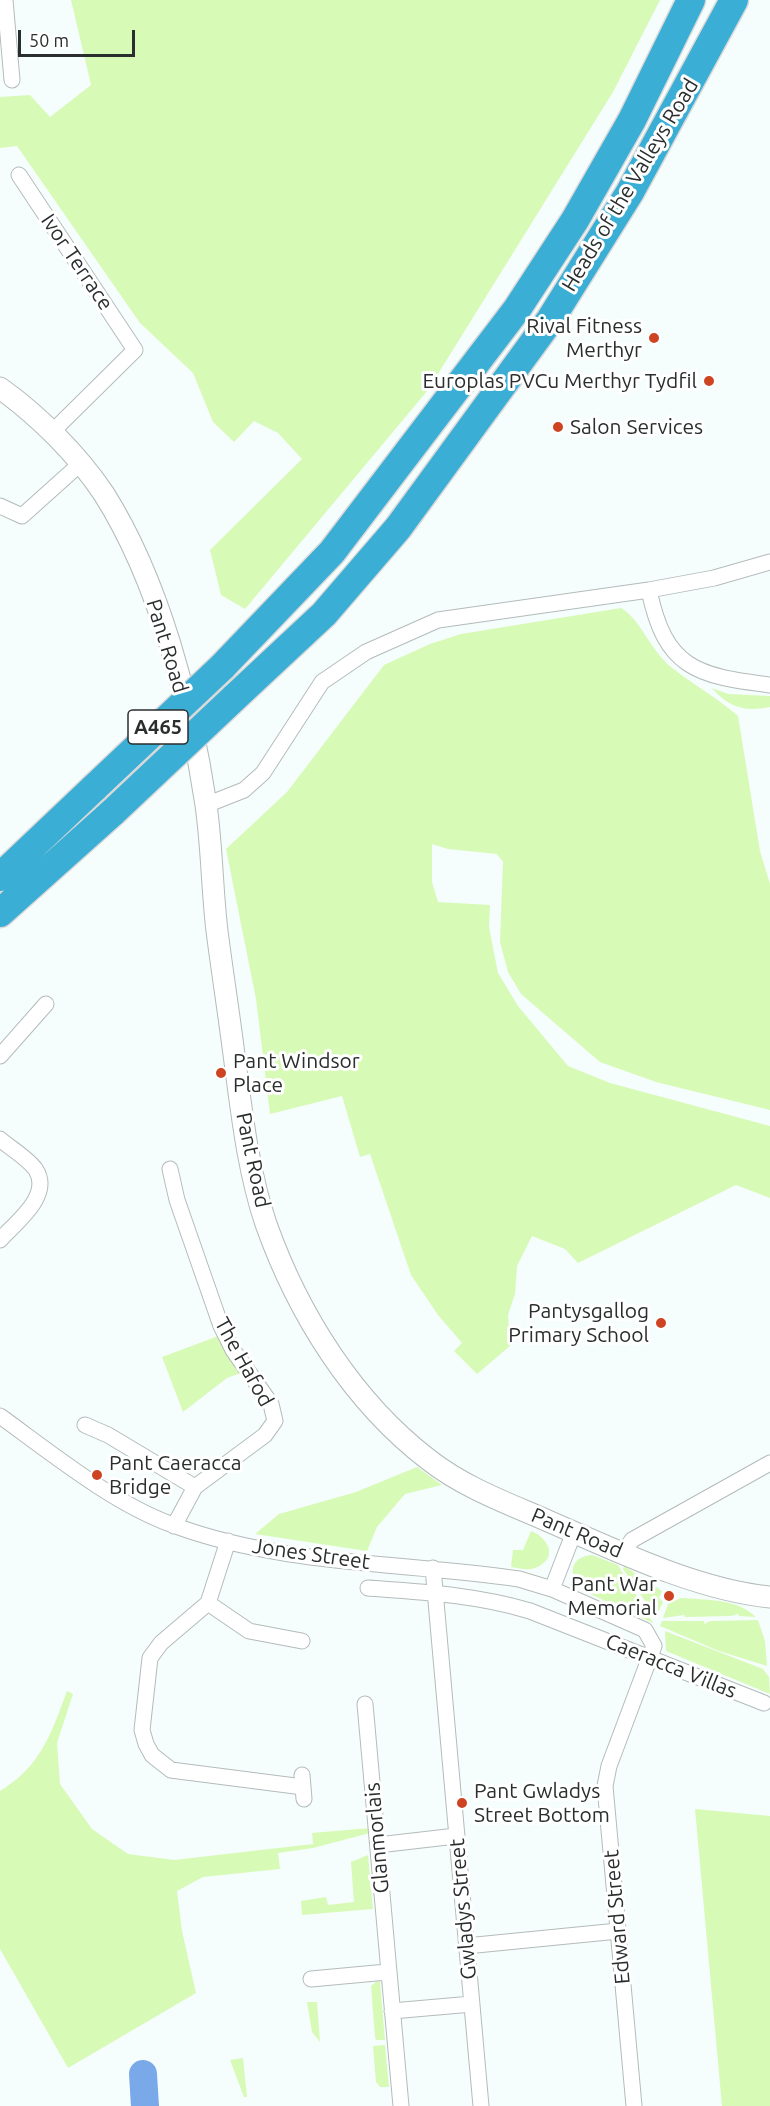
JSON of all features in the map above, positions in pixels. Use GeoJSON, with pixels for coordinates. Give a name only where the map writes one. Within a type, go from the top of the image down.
{"type":"FeatureCollection","features":[{"type":"Feature","properties":{"kind":"highway","name":"Heads of the Valleys Road"},"geometry":{"type":"LineString","coordinates":[[0,877],[222,667],[332,552],[517,309],[575,220],[615,150],[691,0]]}},
{"type":"Feature","properties":{"kind":"highway","name":"Heads of the Valleys Road"},"geometry":{"type":"LineString","coordinates":[[0,913],[113,812],[324,614],[398,528],[550,320],[630,192],[734,0]]}},
{"type":"Feature","properties":{"kind":"street"},"geometry":{"type":"LineString","coordinates":[[5,0],[12,80]]}},
{"type":"Feature","properties":{"kind":"street","name":"Ivor Terrace"},"geometry":{"type":"LineString","coordinates":[[19,175],[135,350],[51,433]]}},
{"type":"Feature","properties":{"kind":"street","name":"Pant Road"},"geometry":{"type":"LineString","coordinates":[[0,387],[51,433],[80,464],[103,494],[126,536],[170,640],[206,805],[216,927],[247,1148],[266,1223],[297,1295],[356,1389],[380,1416],[427,1458],[459,1480],[490,1496],[622,1553],[728,1589],[770,1597]]}},
{"type":"Feature","properties":{"kind":"street"},"geometry":{"type":"LineString","coordinates":[[0,506],[22,516],[80,464]]}},
{"type":"Feature","properties":{"kind":"street"},"geometry":{"type":"LineString","coordinates":[[206,805],[244,790],[263,773],[322,682],[366,652],[438,621],[649,590],[714,578],[770,562]]}},
{"type":"Feature","properties":{"kind":"street"},"geometry":{"type":"LineString","coordinates":[[649,590],[660,633],[668,647],[678,656],[696,668],[724,680],[770,685]]}},
{"type":"Feature","properties":{"kind":"street"},"geometry":{"type":"LineString","coordinates":[[0,1056],[46,1004]]}},
{"type":"Feature","properties":{"kind":"street"},"geometry":{"type":"LineString","coordinates":[[0,1139],[36,1170],[40,1184],[39,1197],[0,1240]]}},
{"type":"Feature","properties":{"kind":"street","name":"The Hafod"},"geometry":{"type":"LineString","coordinates":[[171,1169],[177,1200],[221,1326],[233,1350],[271,1404],[275,1421],[266,1436],[195,1487],[174,1526]]}},
{"type":"Feature","properties":{"kind":"street","name":"Jones Street"},"geometry":{"type":"LineString","coordinates":[[0,1416],[130,1505],[174,1526],[228,1541],[316,1557],[433,1568],[519,1580],[552,1589],[645,1630],[654,1646],[650,1658]]}},
{"type":"Feature","properties":{"kind":"street"},"geometry":{"type":"LineString","coordinates":[[85,1425],[108,1435],[195,1487]]}},
{"type":"Feature","properties":{"kind":"street"},"geometry":{"type":"LineString","coordinates":[[622,1553],[632,1540],[770,1463]]}},
{"type":"Feature","properties":{"kind":"street"},"geometry":{"type":"LineString","coordinates":[[552,1589],[573,1532]]}},
{"type":"Feature","properties":{"kind":"street"},"geometry":{"type":"LineString","coordinates":[[228,1541],[208,1603],[161,1643],[150,1658],[142,1730],[146,1744],[156,1760],[171,1770],[303,1787]]}},
{"type":"Feature","properties":{"kind":"street","name":"Gwladys Street"},"geometry":{"type":"LineString","coordinates":[[433,1568],[481,2106]]}},
{"type":"Feature","properties":{"kind":"street","name":"Caeracca Villas"},"geometry":{"type":"LineString","coordinates":[[368,1588],[434,1593],[503,1603],[530,1611],[764,1703]]}},
{"type":"Feature","properties":{"kind":"street"},"geometry":{"type":"LineString","coordinates":[[208,1603],[249,1631],[302,1642]]}},
{"type":"Feature","properties":{"kind":"street","name":"Edward Street"},"geometry":{"type":"LineString","coordinates":[[634,2106],[604,1786],[609,1766],[650,1658]]}},
{"type":"Feature","properties":{"kind":"street","name":"Glanmorlais"},"geometry":{"type":"LineString","coordinates":[[365,1704],[387,1972],[401,2106]]}},
{"type":"Feature","properties":{"kind":"street"},"geometry":{"type":"LineString","coordinates":[[378,1845],[456,1836]]}},
{"type":"Feature","properties":{"kind":"street"},"geometry":{"type":"LineString","coordinates":[[466,1946],[618,1931]]}},
{"type":"Feature","properties":{"kind":"street"},"geometry":{"type":"LineString","coordinates":[[311,1979],[387,1972]]}},
{"type":"Feature","properties":{"kind":"street"},"geometry":{"type":"LineString","coordinates":[[392,2011],[472,2004]]}},
{"type":"Feature","properties":{"kind":"green space"},"geometry":{"type":"Polygon","coordinates":[[[71,0],[660,0],[613,92],[428,390],[245,609],[221,595],[210,550],[302,459],[278,433],[254,421],[234,442],[213,422],[193,373],[140,323],[17,146],[0,148],[0,97],[30,95],[50,117],[91,85],[71,0]]]}},
{"type":"Feature","properties":{"kind":"green space"},"geometry":{"type":"Polygon","coordinates":[[[621,608],[635,620],[657,652],[671,667],[738,716],[760,851],[770,884],[770,1110],[656,1082],[600,1062],[521,994],[508,972],[500,942],[503,862],[497,854],[448,849],[432,844],[432,882],[438,902],[490,905],[489,927],[498,973],[518,1006],[568,1066],[610,1083],[770,1126],[770,1198],[736,1185],[578,1263],[565,1249],[532,1236],[517,1266],[515,1294],[508,1315],[510,1346],[477,1374],[454,1351],[462,1343],[438,1315],[411,1275],[370,1154],[360,1157],[342,1096],[270,1114],[256,999],[226,849],[287,792],[384,665],[430,644],[461,634],[621,608]]]}},
{"type":"Feature","properties":{"kind":"green space"},"geometry":{"type":"Polygon","coordinates":[[[712,688],[728,694],[770,696],[770,707],[753,709],[738,707],[718,695],[712,688]]]}},
{"type":"Feature","properties":{"kind":"green space"},"geometry":{"type":"Polygon","coordinates":[[[221,1335],[241,1373],[227,1378],[183,1412],[162,1357],[221,1335]]]}},
{"type":"Feature","properties":{"kind":"green space"},"geometry":{"type":"Polygon","coordinates":[[[417,1467],[442,1485],[405,1494],[377,1527],[367,1551],[255,1534],[279,1514],[356,1492],[417,1467]]]}},
{"type":"Feature","properties":{"kind":"green space"},"geometry":{"type":"Polygon","coordinates":[[[531,1531],[547,1543],[549,1554],[547,1559],[532,1569],[511,1567],[513,1550],[523,1550],[531,1531]]]}},
{"type":"Feature","properties":{"kind":"green space"},"geometry":{"type":"Polygon","coordinates":[[[592,1555],[618,1565],[653,1623],[586,1592],[580,1587],[573,1575],[574,1564],[592,1555]]]}},
{"type":"Feature","properties":{"kind":"green space"},"geometry":{"type":"Polygon","coordinates":[[[624,1566],[662,1591],[659,1598],[663,1602],[656,1617],[623,1569],[624,1566]]]}},
{"type":"Feature","properties":{"kind":"green space"},"geometry":{"type":"Polygon","coordinates":[[[681,1598],[730,1603],[756,1617],[739,1616],[738,1614],[685,1617],[684,1615],[663,1618],[668,1604],[681,1598]]]}},
{"type":"Feature","properties":{"kind":"green space"},"geometry":{"type":"Polygon","coordinates":[[[758,1620],[765,1641],[767,1666],[719,1651],[660,1626],[662,1621],[704,1621],[704,1624],[710,1621],[758,1620]]]}},
{"type":"Feature","properties":{"kind":"green space"},"geometry":{"type":"Polygon","coordinates":[[[665,1631],[763,1669],[769,1677],[770,1694],[666,1651],[665,1631]]]}},
{"type":"Feature","properties":{"kind":"green space"},"geometry":{"type":"Polygon","coordinates":[[[67,1691],[73,1694],[57,1743],[60,1784],[92,1829],[128,1854],[174,1860],[313,1844],[312,1833],[370,1828],[370,1833],[313,1848],[278,1853],[280,1869],[203,1877],[177,1891],[182,1931],[196,1993],[68,2068],[0,1949],[0,1791],[26,1771],[35,1760],[50,1735],[67,1691]]]}},
{"type":"Feature","properties":{"kind":"green space"},"geometry":{"type":"Polygon","coordinates":[[[695,1809],[770,1816],[770,2106],[722,2106],[695,1809]]]}},
{"type":"Feature","properties":{"kind":"green space"},"geometry":{"type":"Polygon","coordinates":[[[368,1855],[373,1909],[302,1915],[301,1901],[326,1897],[328,1905],[354,1902],[351,1862],[368,1855]]]}},
{"type":"Feature","properties":{"kind":"green space"},"geometry":{"type":"Polygon","coordinates":[[[377,1981],[380,1982],[385,2040],[376,2040],[375,2037],[371,1986],[377,1981]]]}},
{"type":"Feature","properties":{"kind":"green space"},"geometry":{"type":"Polygon","coordinates":[[[307,2002],[317,2002],[320,2042],[312,2032],[307,2002]]]}},
{"type":"Feature","properties":{"kind":"green space"},"geometry":{"type":"Polygon","coordinates":[[[385,2045],[389,2087],[380,2087],[376,2082],[373,2046],[385,2045]]]}},
{"type":"Feature","properties":{"kind":"green space"},"geometry":{"type":"Polygon","coordinates":[[[243,2058],[247,2097],[244,2097],[230,2060],[243,2058]]]}},
{"type":"Feature","properties":{"kind":"waterway"},"geometry":{"type":"LineString","coordinates":[[143,2074],[145,2106]]}},
{"type":"Feature","properties":{"kind":"place","name":"Rival Fitness Merthyr"},"geometry":{"type":"Point","coordinates":[654,338]}},
{"type":"Feature","properties":{"kind":"place","name":"Europlas PVCu Merthyr Tydfil"},"geometry":{"type":"Point","coordinates":[709,381]}},
{"type":"Feature","properties":{"kind":"place","name":"Salon Services"},"geometry":{"type":"Point","coordinates":[558,427]}},
{"type":"Feature","properties":{"kind":"place","name":"Pant Windsor Place"},"geometry":{"type":"Point","coordinates":[221,1073]}},
{"type":"Feature","properties":{"kind":"place","name":"Pantysgallog Primary School"},"geometry":{"type":"Point","coordinates":[661,1323]}},
{"type":"Feature","properties":{"kind":"place","name":"Pant Caeracca Bridge"},"geometry":{"type":"Point","coordinates":[97,1475]}},
{"type":"Feature","properties":{"kind":"place","name":"Pant War Memorial"},"geometry":{"type":"Point","coordinates":[669,1596]}},
{"type":"Feature","properties":{"kind":"place","name":"Pant Gwladys Street Bottom"},"geometry":{"type":"Point","coordinates":[462,1803]}}]}
